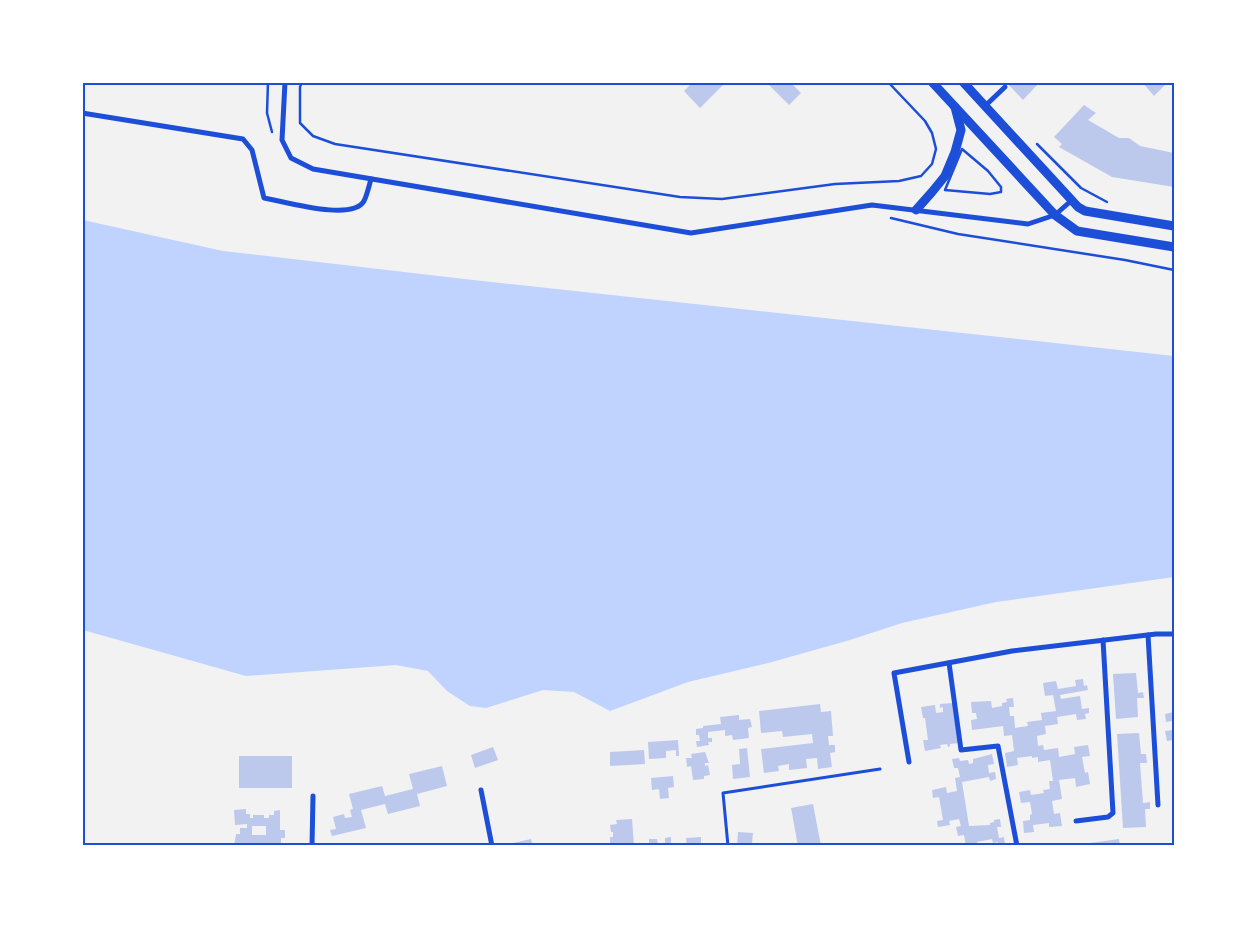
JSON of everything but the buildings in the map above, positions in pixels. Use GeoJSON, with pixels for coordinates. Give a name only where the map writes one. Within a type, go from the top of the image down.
{"type":"FeatureCollection","features":[{"type":"Feature","properties":{"kind":"street"},"geometry":{"type":"LineString","coordinates":[[285,82],[282,140],[291,158],[313,169],[691,233],[872,205],[1028,224],[1055,215],[1072,200]]}},
{"type":"Feature","properties":{"kind":"street"},"geometry":{"type":"LineString","coordinates":[[932,82],[1055,215],[1077,231],[1174,247]]}},
{"type":"Feature","properties":{"kind":"street"},"geometry":{"type":"LineString","coordinates":[[963,82],[1072,200],[1085,211],[1174,226]]}},
{"type":"Feature","properties":{"kind":"street"},"geometry":{"type":"LineString","coordinates":[[985,106],[1005,87]]}},
{"type":"Feature","properties":{"kind":"street"},"geometry":{"type":"LineString","coordinates":[[916,210],[945,176],[956,152],[961,130],[954,105]]}},
{"type":"Feature","properties":{"kind":"street"},"geometry":{"type":"LineString","coordinates":[[82,113],[243,139],[252,150],[264,198],[337,212],[354,210],[364,202],[371,179]]}},
{"type":"Feature","properties":{"kind":"street"},"geometry":{"type":"LineString","coordinates":[[909,762],[894,673],[1012,651],[1148,635],[1174,634]]}},
{"type":"Feature","properties":{"kind":"street"},"geometry":{"type":"LineString","coordinates":[[1148,635],[1158,805]]}},
{"type":"Feature","properties":{"kind":"street"},"geometry":{"type":"LineString","coordinates":[[1076,822],[1108,817],[1113,813],[1102,640]]}},
{"type":"Feature","properties":{"kind":"street"},"geometry":{"type":"LineString","coordinates":[[949,663],[961,750],[998,746],[1017,846]]}},
{"type":"Feature","properties":{"kind":"street"},"geometry":{"type":"LineString","coordinates":[[481,790],[492,846]]}},
{"type":"Feature","properties":{"kind":"street"},"geometry":{"type":"LineString","coordinates":[[312,846],[313,796]]}},
{"type":"Feature","properties":{"kind":"lane"},"geometry":{"type":"LineString","coordinates":[[728,846],[723,794],[880,768]]}},
{"type":"Feature","properties":{"kind":"path"},"geometry":{"type":"LineString","coordinates":[[268,82],[267,113],[274,139]]}},
{"type":"Feature","properties":{"kind":"path"},"geometry":{"type":"LineString","coordinates":[[302,82],[300,87],[300,123],[313,136],[335,144],[680,197],[722,199],[835,184],[899,181],[921,176],[932,164],[936,149],[932,133],[925,121],[888,82]]}},
{"type":"Feature","properties":{"kind":"path"},"geometry":{"type":"LineString","coordinates":[[1033,140],[1081,188],[1112,205]]}},
{"type":"Feature","properties":{"kind":"path"},"geometry":{"type":"LineString","coordinates":[[962,149],[968,153],[993,176],[1002,187],[1001,192],[990,194],[945,190],[962,149]]}},
{"type":"Feature","properties":{"kind":"path"},"geometry":{"type":"LineString","coordinates":[[888,217],[958,234],[1125,260],[1174,270]]}},
{"type":"Feature","properties":{"kind":"water"},"geometry":{"type":"Polygon","coordinates":[[[83,220],[223,251],[1174,356],[1174,577],[996,602],[902,623],[772,662],[688,682],[610,711],[574,692],[543,690],[486,708],[470,706],[447,691],[428,671],[396,665],[246,676],[83,630],[83,220]]]}}]}
